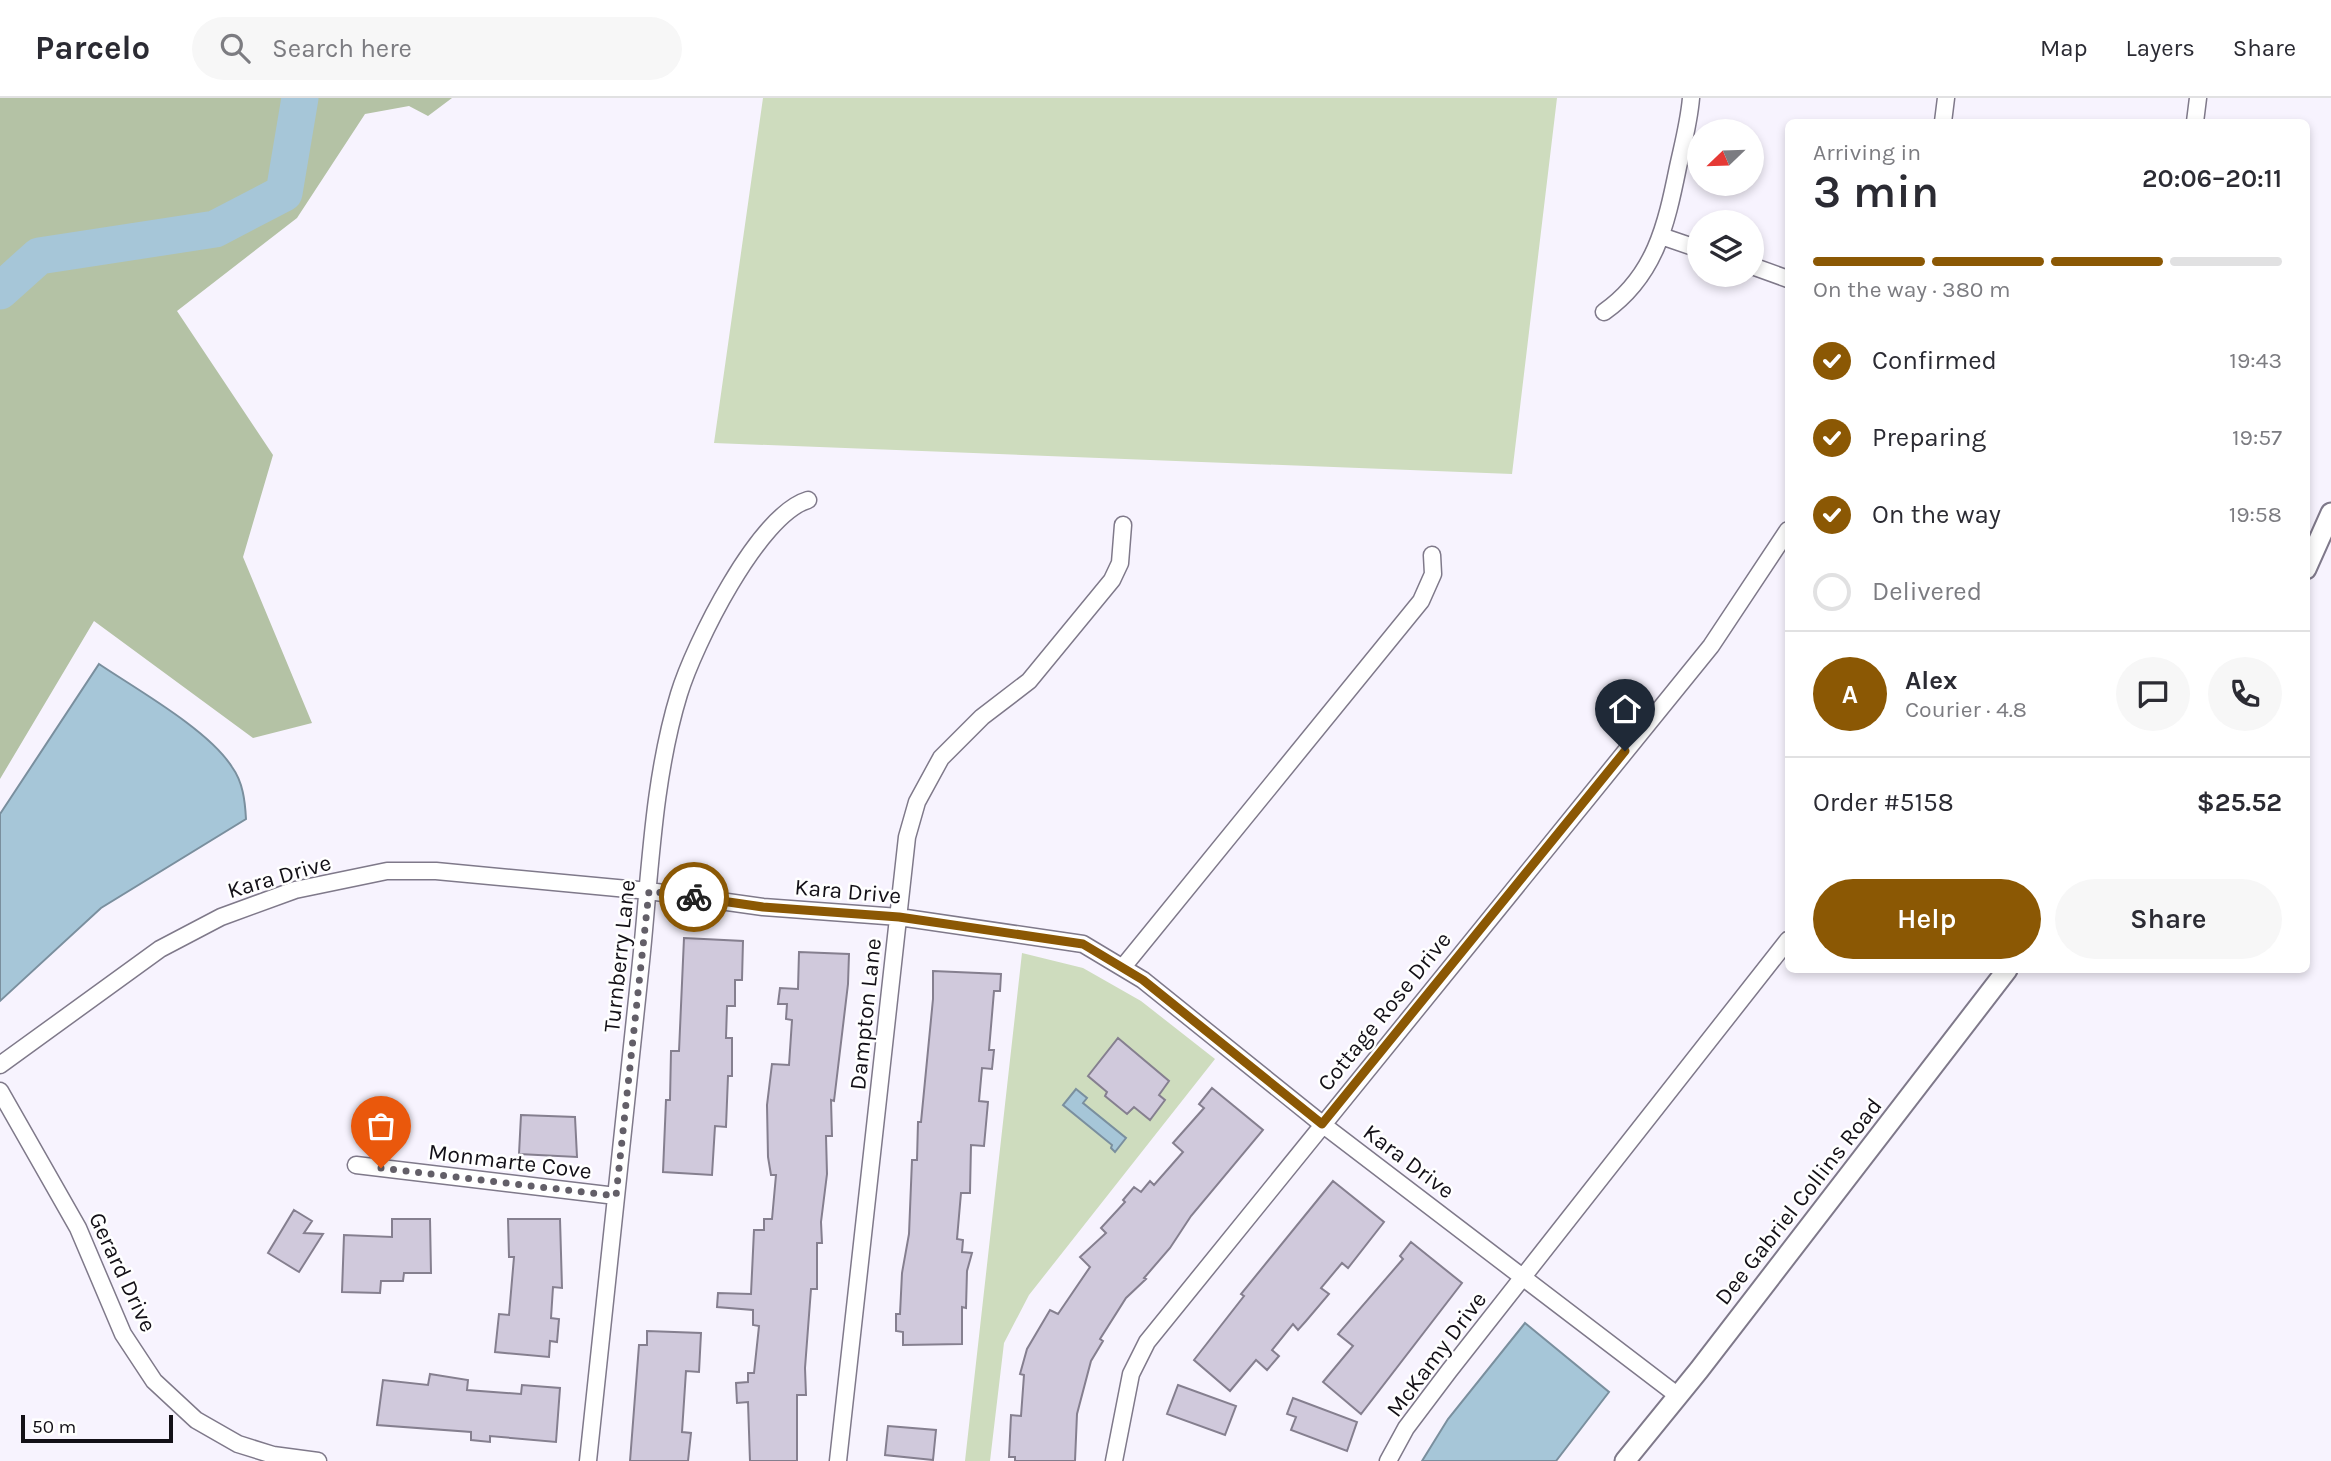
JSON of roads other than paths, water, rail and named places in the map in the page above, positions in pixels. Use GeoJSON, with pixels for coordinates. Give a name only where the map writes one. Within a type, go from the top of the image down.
{"type":"FeatureCollection","features":[{"type":"Feature","properties":{"kind":"street"},"geometry":{"type":"LineString","coordinates":[[1604,312],[1626,296],[1650,263],[1661,236],[1669,213],[1691,98]]}},
{"type":"Feature","properties":{"kind":"street"},"geometry":{"type":"LineString","coordinates":[[1943,119],[1946,98]]}},
{"type":"Feature","properties":{"kind":"street"},"geometry":{"type":"LineString","coordinates":[[2195,119],[2198,98]]}},
{"type":"Feature","properties":{"kind":"street"},"geometry":{"type":"LineString","coordinates":[[1661,236],[1687,245]]}},
{"type":"Feature","properties":{"kind":"street"},"geometry":{"type":"LineString","coordinates":[[1764,270],[1785,278]]}},
{"type":"Feature","properties":{"kind":"street","name":"Turnberry Lane"},"geometry":{"type":"LineString","coordinates":[[588,1461],[662,771],[680,693],[713,616],[763,537],[787,512],[808,500]]}},
{"type":"Feature","properties":{"kind":"street"},"geometry":{"type":"LineString","coordinates":[[2310,560],[2331,513]]}},
{"type":"Feature","properties":{"kind":"street","name":"Dampton Lane"},"geometry":{"type":"LineString","coordinates":[[838,1461],[907,837],[927,779],[959,738],[1029,681],[1104,590],[1120,564],[1123,525]]}},
{"type":"Feature","properties":{"kind":"street","name":"Cottage Rose Drive"},"geometry":{"type":"LineString","coordinates":[[1114,1461],[1131,1374],[1147,1342],[1711,646],[1785,535]]}},
{"type":"Feature","properties":{"kind":"street"},"geometry":{"type":"LineString","coordinates":[[1123,967],[1421,601],[1433,575],[1432,555]]}},
{"type":"Feature","properties":{"kind":"street","name":"Kara Drive"},"geometry":{"type":"LineString","coordinates":[[0,1065],[160,949],[221,917],[295,890],[387,871],[436,871],[649,891],[763,907],[899,917],[1083,944],[1123,967],[1322,1124],[1677,1395]]}},
{"type":"Feature","properties":{"kind":"street","name":"McKamy Drive"},"geometry":{"type":"LineString","coordinates":[[1388,1461],[1413,1419],[1785,944]]}},
{"type":"Feature","properties":{"kind":"street","name":"Dee Gabriel Collins Road"},"geometry":{"type":"LineString","coordinates":[[1625,1461],[2005,973]]}},
{"type":"Feature","properties":{"kind":"street","name":"Gerard Drive"},"geometry":{"type":"LineString","coordinates":[[0,1091],[78,1228],[123,1334],[155,1381],[196,1420],[238,1444],[273,1455],[318,1461]]}},
{"type":"Feature","properties":{"kind":"street","name":"Monmarte Cove"},"geometry":{"type":"LineString","coordinates":[[356,1166],[616,1196]]}},
{"type":"Feature","properties":{"kind":"water"},"geometry":{"type":"Polygon","coordinates":[[[99,664],[171,711],[221,753],[239,779],[246,819],[101,908],[0,1001],[0,814],[99,664]]]}},
{"type":"Feature","properties":{"kind":"water"},"geometry":{"type":"Polygon","coordinates":[[[1076,1089],[1087,1098],[1083,1103],[1126,1138],[1115,1152],[1111,1148],[1112,1145],[1063,1105],[1076,1089]]]}},
{"type":"Feature","properties":{"kind":"water"},"geometry":{"type":"Polygon","coordinates":[[[1525,1323],[1609,1392],[1556,1461],[1422,1461],[1448,1419],[1525,1323]]]}},
{"type":"Feature","properties":{"kind":"waterway"},"geometry":{"type":"LineString","coordinates":[[0,291],[39,256],[215,229],[284,193],[300,98]]}}]}
